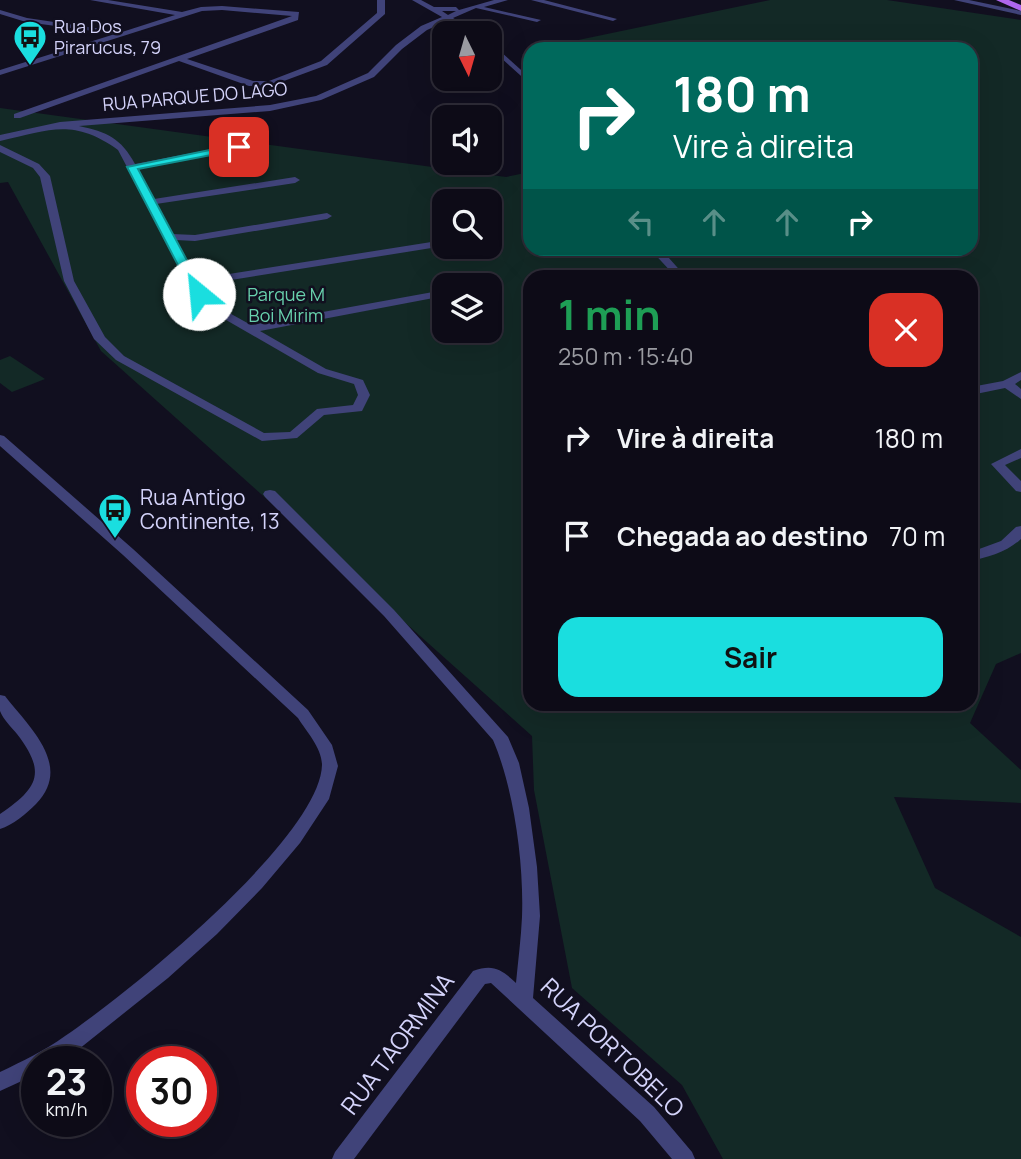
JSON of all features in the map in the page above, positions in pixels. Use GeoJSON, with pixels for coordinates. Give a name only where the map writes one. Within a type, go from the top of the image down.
{"type":"FeatureCollection","features":[{"type":"Feature","properties":{"kind":"main road"},"geometry":{"type":"LineString","coordinates":[[1001,0],[1021,8]]}},
{"type":"Feature","properties":{"kind":"street"},"geometry":{"type":"LineString","coordinates":[[93,0],[183,14]]}},
{"type":"Feature","properties":{"kind":"street"},"geometry":{"type":"LineString","coordinates":[[180,59],[252,84],[270,83],[329,60],[381,15],[381,0]]}},
{"type":"Feature","properties":{"kind":"street"},"geometry":{"type":"LineString","coordinates":[[416,0],[451,21]]}},
{"type":"Feature","properties":{"kind":"street","name":"RUA PARQUE DO LAGO"},"geometry":{"type":"LineString","coordinates":[[430,9],[504,0]]}},
{"type":"Feature","properties":{"kind":"street"},"geometry":{"type":"LineString","coordinates":[[535,0],[613,19]]}},
{"type":"Feature","properties":{"kind":"street"},"geometry":{"type":"LineString","coordinates":[[958,0],[1021,13]]}},
{"type":"Feature","properties":{"kind":"street"},"geometry":{"type":"LineString","coordinates":[[472,6],[537,20]]}},
{"type":"Feature","properties":{"kind":"street","name":"RUA PARQUE DO LAGO"},"geometry":{"type":"LineString","coordinates":[[0,138],[60,125],[270,108],[318,98],[371,75],[406,41],[472,6]]}},
{"type":"Feature","properties":{"kind":"street"},"geometry":{"type":"LineString","coordinates":[[0,73],[183,14],[222,8],[296,14],[295,18],[17,116]]}},
{"type":"Feature","properties":{"kind":"street"},"geometry":{"type":"LineString","coordinates":[[0,12],[26,20],[122,33]]}},
{"type":"Feature","properties":{"kind":"street"},"geometry":{"type":"LineString","coordinates":[[502,55],[523,75]]}},
{"type":"Feature","properties":{"kind":"street"},"geometry":{"type":"LineString","coordinates":[[0,62],[17,67]]}},
{"type":"Feature","properties":{"kind":"street"},"geometry":{"type":"LineString","coordinates":[[0,148],[36,166],[45,176],[69,281],[100,339],[120,358],[262,437],[293,435],[321,412],[358,408],[364,396],[359,382],[322,371],[211,307],[193,283],[122,148],[100,133],[60,125]]}},
{"type":"Feature","properties":{"kind":"street"},"geometry":{"type":"LineString","coordinates":[[132,167],[239,147]]}},
{"type":"Feature","properties":{"kind":"street"},"geometry":{"type":"LineString","coordinates":[[151,202],[295,180]]}},
{"type":"Feature","properties":{"kind":"street"},"geometry":{"type":"LineString","coordinates":[[169,237],[195,238],[327,216]]}},
{"type":"Feature","properties":{"kind":"street"},"geometry":{"type":"LineString","coordinates":[[193,283],[432,245]]}},
{"type":"Feature","properties":{"kind":"street"},"geometry":{"type":"LineString","coordinates":[[661,256],[674,270]]}},
{"type":"Feature","properties":{"kind":"street"},"geometry":{"type":"LineString","coordinates":[[250,329],[432,295]]}},
{"type":"Feature","properties":{"kind":"street"},"geometry":{"type":"LineString","coordinates":[[978,390],[1007,384],[1021,375]]}},
{"type":"Feature","properties":{"kind":"street"},"geometry":{"type":"LineString","coordinates":[[1007,384],[1021,395]]}},
{"type":"Feature","properties":{"kind":"street"},"geometry":{"type":"LineString","coordinates":[[0,439],[128,551],[303,715],[324,746],[330,765],[328,782],[317,807],[250,893],[114,1013],[64,1046]]}},
{"type":"Feature","properties":{"kind":"street"},"geometry":{"type":"LineString","coordinates":[[1021,453],[997,464],[1021,488]]}},
{"type":"Feature","properties":{"kind":"street"},"geometry":{"type":"LineString","coordinates":[[270,494],[389,613],[500,737],[511,763],[516,786],[528,867],[531,916],[524,999]]}},
{"type":"Feature","properties":{"kind":"street"},"geometry":{"type":"LineString","coordinates":[[978,555],[996,549],[1019,535],[1021,530]]}},
{"type":"Feature","properties":{"kind":"street"},"geometry":{"type":"LineString","coordinates":[[0,700],[45,762],[46,775],[39,792],[23,809],[0,823]]}},
{"type":"Feature","properties":{"kind":"street","name":"RUA TAORMINA"},"geometry":{"type":"LineString","coordinates":[[342,1159],[480,977],[490,974],[500,979]]}},
{"type":"Feature","properties":{"kind":"street","name":"RUA PORTOBELO"},"geometry":{"type":"LineString","coordinates":[[500,979],[647,1114],[685,1159]]}},
{"type":"Feature","properties":{"kind":"street"},"geometry":{"type":"LineString","coordinates":[[0,1082],[21,1072]]}},
{"type":"Feature","properties":{"kind":"green space","name":"Parque M Boi Mirim"},"geometry":{"type":"Polygon","coordinates":[[[770,0],[887,0],[1021,20],[1021,653],[996,664],[978,705],[978,270],[523,270],[523,711],[975,711],[970,723],[1021,770],[1021,803],[894,797],[935,888],[1021,937],[1021,1159],[723,1159],[682,1085],[572,988],[534,790],[532,736],[101,351],[8,182],[0,183],[0,108],[432,167],[432,175],[506,177],[523,173],[523,256],[978,256],[978,42],[569,42],[770,0]]]}},
{"type":"Feature","properties":{"kind":"green space"},"geometry":{"type":"Polygon","coordinates":[[[10,356],[45,379],[12,392],[0,383],[0,360],[10,356]]]}},
{"type":"Feature","properties":{"kind":"place","name":"Rua Dos Pirarucus, 79"},"geometry":{"type":"Point","coordinates":[30,67]}},
{"type":"Feature","properties":{"kind":"place","name":"Rua Antigo Continente, 13"},"geometry":{"type":"Point","coordinates":[115,540]}},
{"type":"Feature","properties":{"kind":"route"},"geometry":{"type":"LineString","coordinates":[[199,294],[132,167],[239,147]]}}]}
